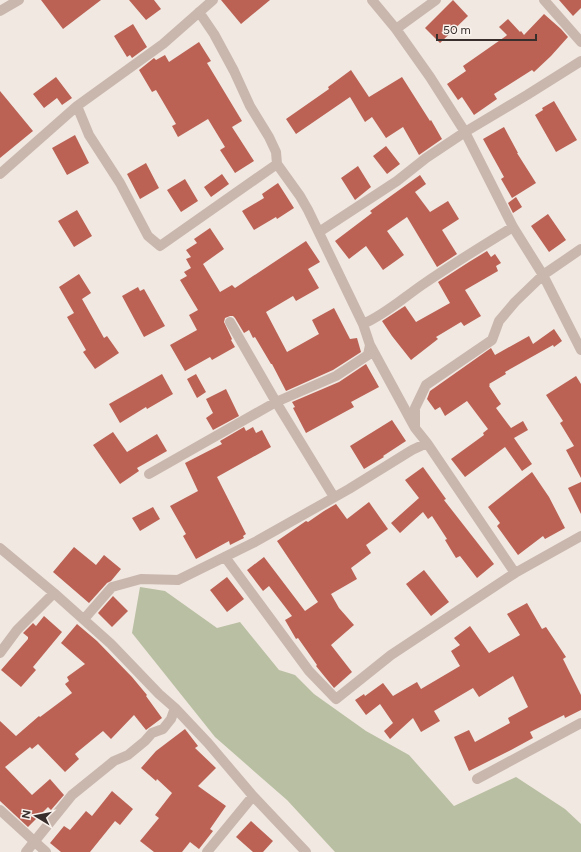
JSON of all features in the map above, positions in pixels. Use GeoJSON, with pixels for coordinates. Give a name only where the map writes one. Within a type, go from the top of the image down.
{"type":"FeatureCollection","features":[{"type":"Feature","properties":{"kind":"street"},"geometry":{"type":"LineString","coordinates":[[0,11],[19,0]]}},
{"type":"Feature","properties":{"kind":"street"},"geometry":{"type":"LineString","coordinates":[[0,174],[77,106],[163,44],[213,0]]}},
{"type":"Feature","properties":{"kind":"street"},"geometry":{"type":"LineString","coordinates":[[372,0],[396,28],[430,77],[465,132],[513,228],[543,275],[581,350]]}},
{"type":"Feature","properties":{"kind":"street"},"geometry":{"type":"LineString","coordinates":[[396,28],[436,0]]}},
{"type":"Feature","properties":{"kind":"street"},"geometry":{"type":"LineString","coordinates":[[544,0],[581,42]]}},
{"type":"Feature","properties":{"kind":"street"},"geometry":{"type":"LineString","coordinates":[[199,12],[221,46],[250,106],[269,137],[276,152],[277,164],[300,196],[319,232],[362,324],[370,345],[415,428],[427,443],[515,573]]}},
{"type":"Feature","properties":{"kind":"street"},"geometry":{"type":"LineString","coordinates":[[319,232],[396,181],[426,158],[465,132],[527,96],[581,61]]}},
{"type":"Feature","properties":{"kind":"street"},"geometry":{"type":"LineString","coordinates":[[77,106],[89,135],[120,183],[148,236],[160,246],[277,164]]}},
{"type":"Feature","properties":{"kind":"street"},"geometry":{"type":"LineString","coordinates":[[362,324],[390,309],[453,264],[513,228]]}},
{"type":"Feature","properties":{"kind":"street"},"geometry":{"type":"LineString","coordinates":[[415,428],[415,408],[426,385],[492,340],[499,321],[515,302],[543,275],[581,249]]}},
{"type":"Feature","properties":{"kind":"street"},"geometry":{"type":"LineString","coordinates":[[230,322],[276,402],[334,497]]}},
{"type":"Feature","properties":{"kind":"street"},"geometry":{"type":"LineString","coordinates":[[149,474],[276,402],[336,376],[368,355],[370,345]]}},
{"type":"Feature","properties":{"kind":"street"},"geometry":{"type":"LineString","coordinates":[[84,619],[112,587],[141,579],[178,580],[255,542],[355,485],[412,450],[427,443]]}},
{"type":"Feature","properties":{"kind":"street"},"geometry":{"type":"LineString","coordinates":[[225,557],[309,671],[336,699],[391,655],[515,573],[581,536]]}},
{"type":"Feature","properties":{"kind":"street"},"geometry":{"type":"LineString","coordinates":[[0,548],[54,592],[111,644],[208,743],[254,796],[306,852]]}},
{"type":"Feature","properties":{"kind":"street"},"geometry":{"type":"LineString","coordinates":[[0,653],[17,630],[54,592]]}},
{"type":"Feature","properties":{"kind":"street"},"geometry":{"type":"LineString","coordinates":[[26,852],[72,795],[114,761],[128,755],[152,733],[163,729],[171,719],[175,708]]}},
{"type":"Feature","properties":{"kind":"street"},"geometry":{"type":"LineString","coordinates":[[477,779],[581,723]]}},
{"type":"Feature","properties":{"kind":"street"},"geometry":{"type":"LineString","coordinates":[[207,852],[254,796]]}},
{"type":"Feature","properties":{"kind":"street"},"geometry":{"type":"LineString","coordinates":[[0,810],[46,852]]}},
{"type":"Feature","properties":{"kind":"green space"},"geometry":{"type":"Polygon","coordinates":[[[140,587],[165,591],[217,628],[240,622],[279,670],[295,675],[314,694],[366,731],[409,755],[454,806],[516,777],[565,809],[581,824],[581,852],[335,852],[287,800],[215,737],[132,633],[140,587]]]}},
{"type":"Feature","properties":{"kind":"building"},"geometry":{"type":"Polygon","coordinates":[[[41,0],[101,0],[63,29],[41,0]]]}},
{"type":"Feature","properties":{"kind":"building"},"geometry":{"type":"Polygon","coordinates":[[[129,0],[154,0],[161,9],[146,20],[129,0]]]}},
{"type":"Feature","properties":{"kind":"building"},"geometry":{"type":"Polygon","coordinates":[[[221,0],[270,0],[241,24],[221,0]]]}},
{"type":"Feature","properties":{"kind":"building"},"geometry":{"type":"Polygon","coordinates":[[[453,0],[468,16],[440,43],[425,28],[453,0]]]}},
{"type":"Feature","properties":{"kind":"building"},"geometry":{"type":"Polygon","coordinates":[[[559,0],[581,0],[581,8],[573,16],[559,0]]]}},
{"type":"Feature","properties":{"kind":"building"},"geometry":{"type":"Polygon","coordinates":[[[544,14],[568,37],[534,72],[532,70],[494,94],[497,99],[474,115],[462,97],[458,100],[447,84],[466,71],[463,66],[507,35],[499,27],[508,19],[524,35],[544,14]]]}},
{"type":"Feature","properties":{"kind":"building"},"geometry":{"type":"Polygon","coordinates":[[[133,24],[147,47],[132,58],[130,55],[127,57],[114,36],[133,24]]]}},
{"type":"Feature","properties":{"kind":"building"},"geometry":{"type":"Polygon","coordinates":[[[199,42],[211,61],[207,63],[242,121],[232,127],[254,161],[235,173],[220,150],[225,147],[208,119],[178,137],[172,126],[176,124],[156,90],[152,92],[139,70],[154,58],[156,60],[165,55],[169,62],[199,42]]]}},
{"type":"Feature","properties":{"kind":"building"},"geometry":{"type":"Polygon","coordinates":[[[351,70],[369,97],[402,77],[442,139],[419,155],[403,127],[386,138],[372,117],[365,122],[350,97],[296,134],[286,119],[329,89],[328,87],[351,70]]]}},
{"type":"Feature","properties":{"kind":"building"},"geometry":{"type":"Polygon","coordinates":[[[56,77],[72,98],[62,105],[57,98],[44,108],[33,94],[56,77]]]}},
{"type":"Feature","properties":{"kind":"building"},"geometry":{"type":"Polygon","coordinates":[[[0,91],[33,131],[0,158],[0,91]]]}},
{"type":"Feature","properties":{"kind":"building"},"geometry":{"type":"Polygon","coordinates":[[[554,101],[577,140],[556,152],[535,115],[543,110],[542,108],[554,101]]]}},
{"type":"Feature","properties":{"kind":"building"},"geometry":{"type":"Polygon","coordinates":[[[504,127],[517,153],[536,183],[512,198],[501,179],[504,177],[483,139],[504,127]]]}},
{"type":"Feature","properties":{"kind":"building"},"geometry":{"type":"Polygon","coordinates":[[[75,135],[89,163],[67,175],[52,148],[75,135]]]}},
{"type":"Feature","properties":{"kind":"building"},"geometry":{"type":"Polygon","coordinates":[[[386,146],[400,164],[387,174],[373,156],[386,146]]]}},
{"type":"Feature","properties":{"kind":"building"},"geometry":{"type":"Polygon","coordinates":[[[146,163],[159,188],[140,199],[127,174],[146,163]]]}},
{"type":"Feature","properties":{"kind":"building"},"geometry":{"type":"Polygon","coordinates":[[[358,166],[371,187],[355,200],[341,178],[358,166]]]}},
{"type":"Feature","properties":{"kind":"building"},"geometry":{"type":"Polygon","coordinates":[[[222,174],[229,184],[211,197],[204,187],[222,174]]]}},
{"type":"Feature","properties":{"kind":"building"},"geometry":{"type":"Polygon","coordinates":[[[420,175],[426,184],[415,192],[430,212],[448,201],[459,219],[442,230],[457,254],[437,267],[407,217],[387,231],[404,255],[383,270],[366,246],[349,259],[335,241],[372,213],[370,211],[420,175]]]}},
{"type":"Feature","properties":{"kind":"building"},"geometry":{"type":"Polygon","coordinates":[[[185,179],[198,201],[181,212],[167,190],[185,179]]]}},
{"type":"Feature","properties":{"kind":"building"},"geometry":{"type":"Polygon","coordinates":[[[278,183],[294,208],[277,219],[276,217],[254,230],[242,211],[264,198],[262,194],[278,183]]]}},
{"type":"Feature","properties":{"kind":"building"},"geometry":{"type":"Polygon","coordinates":[[[516,197],[522,207],[513,213],[508,203],[516,197]]]}},
{"type":"Feature","properties":{"kind":"building"},"geometry":{"type":"Polygon","coordinates":[[[77,210],[92,236],[74,247],[58,221],[77,210]]]}},
{"type":"Feature","properties":{"kind":"building"},"geometry":{"type":"Polygon","coordinates":[[[548,214],[566,240],[549,252],[531,226],[548,214]]]}},
{"type":"Feature","properties":{"kind":"building"},"geometry":{"type":"Polygon","coordinates":[[[210,228],[224,249],[203,264],[220,292],[232,285],[235,288],[306,241],[320,262],[308,269],[319,288],[296,301],[293,296],[266,312],[287,352],[319,334],[312,320],[334,308],[350,339],[357,338],[361,352],[333,370],[286,391],[272,364],[255,337],[253,338],[249,330],[244,333],[235,318],[230,316],[225,318],[224,322],[235,347],[212,360],[210,357],[185,371],[170,345],[197,330],[189,315],[198,310],[180,280],[187,276],[184,272],[191,268],[186,259],[191,257],[186,250],[197,243],[194,239],[210,228]]]}},
{"type":"Feature","properties":{"kind":"building"},"geometry":{"type":"Polygon","coordinates":[[[487,251],[491,257],[495,254],[501,263],[496,266],[498,271],[465,290],[481,316],[464,326],[461,322],[436,337],[438,339],[411,360],[382,321],[405,306],[416,322],[450,303],[438,282],[487,251]]]}},
{"type":"Feature","properties":{"kind":"building"},"geometry":{"type":"Polygon","coordinates":[[[79,274],[91,293],[82,299],[104,338],[107,336],[119,353],[95,369],[83,352],[86,350],[67,317],[74,313],[59,287],[79,274]]]}},
{"type":"Feature","properties":{"kind":"building"},"geometry":{"type":"Polygon","coordinates":[[[138,287],[140,291],[144,289],[165,326],[144,337],[122,296],[138,287]]]}},
{"type":"Feature","properties":{"kind":"building"},"geometry":{"type":"Polygon","coordinates":[[[554,329],[562,341],[554,347],[553,345],[505,372],[506,374],[489,384],[501,404],[496,408],[511,428],[523,421],[528,430],[514,438],[532,464],[522,471],[505,447],[465,477],[451,459],[484,435],[483,433],[488,429],[467,401],[445,416],[440,407],[435,410],[427,399],[430,391],[491,348],[495,355],[529,336],[533,344],[554,329]]]}},
{"type":"Feature","properties":{"kind":"building"},"geometry":{"type":"Polygon","coordinates":[[[366,364],[379,387],[351,402],[354,407],[306,433],[293,408],[295,407],[292,402],[339,382],[366,364]]]}},
{"type":"Feature","properties":{"kind":"building"},"geometry":{"type":"Polygon","coordinates":[[[162,374],[173,394],[147,409],[146,407],[120,423],[109,404],[162,374]]]}},
{"type":"Feature","properties":{"kind":"building"},"geometry":{"type":"Polygon","coordinates":[[[196,374],[206,392],[197,398],[187,379],[196,374]]]}},
{"type":"Feature","properties":{"kind":"building"},"geometry":{"type":"Polygon","coordinates":[[[576,376],[581,384],[581,478],[566,450],[574,446],[560,423],[563,421],[546,395],[576,376]]]}},
{"type":"Feature","properties":{"kind":"building"},"geometry":{"type":"Polygon","coordinates":[[[226,389],[239,416],[213,430],[206,418],[213,413],[206,399],[226,389]]]}},
{"type":"Feature","properties":{"kind":"building"},"geometry":{"type":"Polygon","coordinates":[[[392,420],[406,441],[364,469],[350,446],[392,420]]]}},
{"type":"Feature","properties":{"kind":"building"},"geometry":{"type":"Polygon","coordinates":[[[244,427],[246,431],[253,427],[256,433],[262,430],[271,447],[217,477],[246,534],[243,536],[244,538],[230,545],[229,541],[196,559],[183,536],[186,534],[170,506],[198,491],[185,463],[222,444],[220,441],[244,427]]]}},
{"type":"Feature","properties":{"kind":"building"},"geometry":{"type":"Polygon","coordinates":[[[113,432],[127,452],[157,434],[167,451],[137,468],[139,471],[120,484],[93,445],[113,432]]]}},
{"type":"Feature","properties":{"kind":"building"},"geometry":{"type":"Polygon","coordinates":[[[423,467],[446,499],[444,500],[494,564],[477,578],[460,556],[456,558],[445,540],[447,539],[432,516],[428,519],[423,512],[400,533],[391,523],[419,498],[405,480],[423,467]]]}},
{"type":"Feature","properties":{"kind":"building"},"geometry":{"type":"Polygon","coordinates":[[[532,472],[549,497],[565,528],[545,539],[543,536],[518,555],[497,526],[500,523],[488,507],[532,472]]]}},
{"type":"Feature","properties":{"kind":"building"},"geometry":{"type":"Polygon","coordinates":[[[581,482],[581,514],[568,488],[581,482]]]}},
{"type":"Feature","properties":{"kind":"building"},"geometry":{"type":"Polygon","coordinates":[[[369,502],[388,529],[366,545],[371,553],[351,568],[357,579],[331,594],[339,608],[354,625],[331,645],[352,672],[334,688],[316,666],[317,665],[298,638],[296,639],[285,620],[292,616],[269,586],[263,591],[247,570],[264,557],[305,611],[318,602],[277,541],[306,521],[308,522],[336,504],[347,519],[369,502]]]}},
{"type":"Feature","properties":{"kind":"building"},"geometry":{"type":"Polygon","coordinates":[[[153,507],[160,519],[140,531],[132,518],[153,507]]]}},
{"type":"Feature","properties":{"kind":"building"},"geometry":{"type":"Polygon","coordinates":[[[74,547],[96,565],[104,555],[121,569],[89,603],[53,572],[74,547]]]}},
{"type":"Feature","properties":{"kind":"building"},"geometry":{"type":"Polygon","coordinates":[[[424,570],[449,602],[431,616],[406,584],[424,570]]]}},
{"type":"Feature","properties":{"kind":"building"},"geometry":{"type":"Polygon","coordinates":[[[227,577],[244,599],[227,612],[210,590],[227,577]]]}},
{"type":"Feature","properties":{"kind":"building"},"geometry":{"type":"Polygon","coordinates":[[[113,596],[128,611],[112,627],[98,613],[113,596]]]}},
{"type":"Feature","properties":{"kind":"building"},"geometry":{"type":"Polygon","coordinates":[[[527,603],[542,629],[546,627],[566,657],[563,659],[581,695],[581,710],[565,718],[564,715],[530,732],[533,738],[469,771],[454,737],[469,730],[475,742],[510,723],[508,718],[528,707],[513,676],[479,697],[473,688],[434,711],[440,721],[421,732],[413,718],[390,739],[384,731],[393,723],[380,704],[366,715],[355,700],[364,694],[365,696],[383,683],[393,696],[417,682],[421,689],[460,666],[451,651],[460,645],[454,638],[470,626],[489,653],[520,635],[507,614],[527,603]]]}},
{"type":"Feature","properties":{"kind":"building"},"geometry":{"type":"Polygon","coordinates":[[[44,616],[62,632],[33,667],[36,670],[21,687],[1,670],[28,639],[28,637],[23,633],[33,623],[36,626],[44,616]]]}},
{"type":"Feature","properties":{"kind":"building"},"geometry":{"type":"Polygon","coordinates":[[[77,624],[97,641],[132,677],[147,695],[146,696],[162,718],[146,730],[134,715],[111,739],[103,731],[75,754],[79,759],[65,772],[38,744],[32,749],[30,747],[5,767],[32,795],[50,779],[64,795],[51,810],[48,807],[28,827],[0,801],[0,721],[16,736],[39,716],[40,717],[72,693],[65,684],[69,681],[67,677],[85,664],[61,643],[77,624]]]}},
{"type":"Feature","properties":{"kind":"building"},"geometry":{"type":"Polygon","coordinates":[[[185,729],[198,746],[195,748],[216,768],[198,786],[226,806],[210,829],[213,831],[199,849],[190,842],[182,852],[154,852],[140,841],[159,818],[155,815],[172,793],[157,779],[156,781],[141,768],[156,751],[185,729]]]}},
{"type":"Feature","properties":{"kind":"building"},"geometry":{"type":"Polygon","coordinates":[[[112,791],[133,809],[120,825],[115,821],[90,852],[61,852],[50,843],[64,826],[70,830],[86,811],[92,816],[112,791]]]}},
{"type":"Feature","properties":{"kind":"building"},"geometry":{"type":"Polygon","coordinates":[[[251,821],[273,841],[263,852],[253,852],[236,837],[251,821]]]}}]}
